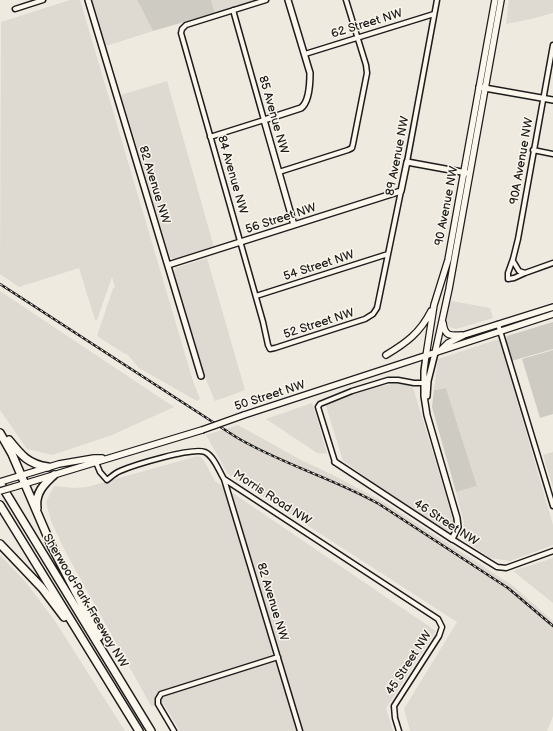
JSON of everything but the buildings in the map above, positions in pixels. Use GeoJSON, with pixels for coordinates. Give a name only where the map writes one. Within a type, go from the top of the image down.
{"type":"FeatureCollection","features":[{"type":"Feature","properties":{"kind":"highway"},"geometry":{"type":"LineString","coordinates":[[0,432],[23,457],[37,465],[48,467]]}},
{"type":"Feature","properties":{"kind":"highway"},"geometry":{"type":"LineString","coordinates":[[0,432],[12,454],[59,561],[104,645],[107,658]]}},
{"type":"Feature","properties":{"kind":"highway"},"geometry":{"type":"LineString","coordinates":[[38,516],[37,497],[44,484],[54,475]]}},
{"type":"Feature","properties":{"kind":"highway","name":"Sherwood Park Freeway NW"},"geometry":{"type":"LineString","coordinates":[[0,483],[152,731]]}},
{"type":"Feature","properties":{"kind":"highway","name":"Sherwood Park Freeway NW"},"geometry":{"type":"LineString","coordinates":[[0,505],[139,731]]}},
{"type":"Feature","properties":{"kind":"highway"},"geometry":{"type":"LineString","coordinates":[[0,544],[42,588],[79,634]]}},
{"type":"Feature","properties":{"kind":"main road","name":"90 Avenue NW"},"geometry":{"type":"LineString","coordinates":[[438,352],[467,173],[479,87],[495,0]]}},
{"type":"Feature","properties":{"kind":"main road","name":"90 Avenue NW"},"geometry":{"type":"LineString","coordinates":[[426,356],[433,307],[448,260],[486,88],[501,0]]}},
{"type":"Feature","properties":{"kind":"main road"},"geometry":{"type":"LineString","coordinates":[[386,356],[409,341],[415,335],[429,317],[433,307]]}},
{"type":"Feature","properties":{"kind":"main road","name":"50 Street NW"},"geometry":{"type":"LineString","coordinates":[[438,352],[448,343],[464,335],[553,307]]}},
{"type":"Feature","properties":{"kind":"main road","name":"50 Street NW"},"geometry":{"type":"LineString","coordinates":[[0,483],[48,467],[104,458],[202,430],[553,314]]}},
{"type":"Feature","properties":{"kind":"main road"},"geometry":{"type":"LineString","coordinates":[[443,320],[444,330],[447,334],[453,336],[464,335]]}},
{"type":"Feature","properties":{"kind":"main road","name":"50 Street NW"},"geometry":{"type":"LineString","coordinates":[[0,491],[54,475],[95,460]]}},
{"type":"Feature","properties":{"kind":"street"},"geometry":{"type":"LineString","coordinates":[[15,9],[43,0]]}},
{"type":"Feature","properties":{"kind":"street","name":"82 Avenue NW"},"geometry":{"type":"LineString","coordinates":[[88,0],[201,376]]}},
{"type":"Feature","properties":{"kind":"street"},"geometry":{"type":"LineString","coordinates":[[233,10],[266,0]]}},
{"type":"Feature","properties":{"kind":"street"},"geometry":{"type":"LineString","coordinates":[[210,137],[301,108],[305,105],[310,73],[288,0]]}},
{"type":"Feature","properties":{"kind":"street"},"geometry":{"type":"LineString","coordinates":[[279,172],[352,148],[367,73],[366,65],[346,0]]}},
{"type":"Feature","properties":{"kind":"street","name":"89 Avenue NW"},"geometry":{"type":"LineString","coordinates":[[373,314],[377,308],[407,162],[437,0]]}},
{"type":"Feature","properties":{"kind":"street","name":"84 Avenue NW"},"geometry":{"type":"LineString","coordinates":[[233,10],[186,25],[182,29],[182,36],[270,349]]}},
{"type":"Feature","properties":{"kind":"street","name":"85 Avenue NW"},"geometry":{"type":"LineString","coordinates":[[233,10],[294,225]]}},
{"type":"Feature","properties":{"kind":"street","name":"62 Street NW"},"geometry":{"type":"LineString","coordinates":[[305,54],[434,14]]}},
{"type":"Feature","properties":{"kind":"street","name":"90A Avenue NW"},"geometry":{"type":"LineString","coordinates":[[525,273],[508,279],[508,273],[518,239],[553,45]]}},
{"type":"Feature","properties":{"kind":"street"},"geometry":{"type":"LineString","coordinates":[[479,87],[553,100]]}},
{"type":"Feature","properties":{"kind":"street"},"geometry":{"type":"LineString","coordinates":[[533,150],[553,154]]}},
{"type":"Feature","properties":{"kind":"street"},"geometry":{"type":"LineString","coordinates":[[407,162],[467,173]]}},
{"type":"Feature","properties":{"kind":"street","name":"56 Street NW"},"geometry":{"type":"LineString","coordinates":[[168,265],[401,191]]}},
{"type":"Feature","properties":{"kind":"street","name":"54 Street NW"},"geometry":{"type":"LineString","coordinates":[[256,296],[388,254]]}},
{"type":"Feature","properties":{"kind":"street"},"geometry":{"type":"LineString","coordinates":[[512,261],[519,271],[525,273],[553,263]]}},
{"type":"Feature","properties":{"kind":"street","name":"52 Street NW"},"geometry":{"type":"LineString","coordinates":[[270,349],[365,319],[373,314]]}},
{"type":"Feature","properties":{"kind":"street"},"geometry":{"type":"LineString","coordinates":[[498,324],[553,506]]}},
{"type":"Feature","properties":{"kind":"street","name":"90 Avenue NW"},"geometry":{"type":"LineString","coordinates":[[426,383],[438,352]]}},
{"type":"Feature","properties":{"kind":"street","name":"90 Avenue NW"},"geometry":{"type":"LineString","coordinates":[[426,356],[427,415],[457,518],[458,527],[452,539]]}},
{"type":"Feature","properties":{"kind":"street"},"geometry":{"type":"LineString","coordinates":[[335,462],[318,407],[320,404],[352,391],[388,380],[426,383]]}},
{"type":"Feature","properties":{"kind":"street","name":"Morris Road NW"},"geometry":{"type":"LineString","coordinates":[[95,460],[100,472],[107,480],[118,471],[154,459],[200,451],[209,455],[224,479],[420,606],[438,619],[442,627]]}},
{"type":"Feature","properties":{"kind":"street","name":"46 Street NW"},"geometry":{"type":"LineString","coordinates":[[335,462],[496,567],[506,568],[553,552]]}},
{"type":"Feature","properties":{"kind":"street","name":"82 Avenue NW"},"geometry":{"type":"LineString","coordinates":[[224,479],[300,731]]}},
{"type":"Feature","properties":{"kind":"street","name":"45 Street NW"},"geometry":{"type":"LineString","coordinates":[[398,731],[394,706],[439,636],[442,627]]}},
{"type":"Feature","properties":{"kind":"street"},"geometry":{"type":"LineString","coordinates":[[174,731],[159,707],[158,699],[163,692],[278,657]]}},
{"type":"Feature","properties":{"kind":"shaded area"},"geometry":{"type":"Polygon","coordinates":[[[70,0],[80,0],[193,381],[200,399],[197,401],[139,368],[126,353],[125,354],[97,336],[113,288],[115,287],[112,277],[97,320],[95,320],[79,268],[19,287],[0,274],[1,22],[70,0]]]}},
{"type":"Feature","properties":{"kind":"shaded area"},"geometry":{"type":"Polygon","coordinates":[[[92,0],[137,0],[153,31],[106,46],[92,0]]]}},
{"type":"Feature","properties":{"kind":"shaded area"},"geometry":{"type":"Polygon","coordinates":[[[137,0],[211,0],[215,13],[153,31],[137,0]]]}},
{"type":"Feature","properties":{"kind":"shaded area"},"geometry":{"type":"Polygon","coordinates":[[[211,0],[254,0],[215,13],[211,0]]]}},
{"type":"Feature","properties":{"kind":"shaded area"},"geometry":{"type":"Polygon","coordinates":[[[509,0],[553,0],[553,13],[506,24],[509,0]]]}},
{"type":"Feature","properties":{"kind":"shaded area"},"geometry":{"type":"Polygon","coordinates":[[[167,81],[214,247],[174,259],[170,257],[121,95],[167,81]]]}},
{"type":"Feature","properties":{"kind":"shaded area"},"geometry":{"type":"Polygon","coordinates":[[[207,258],[245,390],[215,401],[207,382],[174,272],[176,268],[207,258]]]}},
{"type":"Feature","properties":{"kind":"shaded area"},"geometry":{"type":"Polygon","coordinates":[[[0,291],[174,407],[112,435],[52,455],[27,449],[0,410],[0,291]]]}},
{"type":"Feature","properties":{"kind":"shaded area"},"geometry":{"type":"Polygon","coordinates":[[[452,301],[490,308],[493,318],[456,329],[450,327],[445,321],[448,305],[452,301]]]}},
{"type":"Feature","properties":{"kind":"shaded area"},"geometry":{"type":"Polygon","coordinates":[[[553,322],[553,349],[512,361],[506,341],[507,336],[553,322]]]}},
{"type":"Feature","properties":{"kind":"shaded area"},"geometry":{"type":"Polygon","coordinates":[[[499,339],[553,525],[553,545],[510,561],[490,558],[464,540],[464,523],[456,492],[477,486],[446,388],[434,390],[438,359],[499,339]]]}},
{"type":"Feature","properties":{"kind":"shaded area"},"geometry":{"type":"Polygon","coordinates":[[[553,350],[553,414],[540,418],[522,359],[553,350]]]}},
{"type":"Feature","properties":{"kind":"shaded area"},"geometry":{"type":"Polygon","coordinates":[[[411,381],[453,519],[453,529],[448,532],[343,461],[325,403],[376,387],[411,381]]]}},
{"type":"Feature","properties":{"kind":"shaded area"},"geometry":{"type":"Polygon","coordinates":[[[446,388],[477,486],[456,492],[432,407],[434,390],[446,388]]]}},
{"type":"Feature","properties":{"kind":"shaded area"},"geometry":{"type":"Polygon","coordinates":[[[312,403],[327,454],[317,453],[266,419],[312,403]]]}},
{"type":"Feature","properties":{"kind":"shaded area"},"geometry":{"type":"Polygon","coordinates":[[[238,425],[301,460],[382,501],[512,585],[553,621],[553,716],[547,731],[410,731],[404,709],[457,622],[228,474],[206,435],[238,425]]]}},
{"type":"Feature","properties":{"kind":"shaded area"},"geometry":{"type":"Polygon","coordinates":[[[553,452],[553,488],[543,455],[553,452]]]}},
{"type":"Feature","properties":{"kind":"shaded area"},"geometry":{"type":"Polygon","coordinates":[[[198,456],[203,459],[215,481],[436,631],[386,708],[393,731],[180,731],[164,705],[151,706],[66,553],[51,521],[46,502],[54,486],[74,488],[87,487],[198,456]]]}},
{"type":"Feature","properties":{"kind":"shaded area"},"geometry":{"type":"Polygon","coordinates":[[[0,555],[24,580],[55,621],[125,731],[0,731],[0,555]]]}},
{"type":"Feature","properties":{"kind":"shaded area"},"geometry":{"type":"Polygon","coordinates":[[[553,558],[553,603],[513,571],[553,558]]]}},
{"type":"Feature","properties":{"kind":"railway"},"geometry":{"type":"LineString","coordinates":[[0,284],[253,447],[344,486],[379,504],[508,588],[553,626]]}}]}
